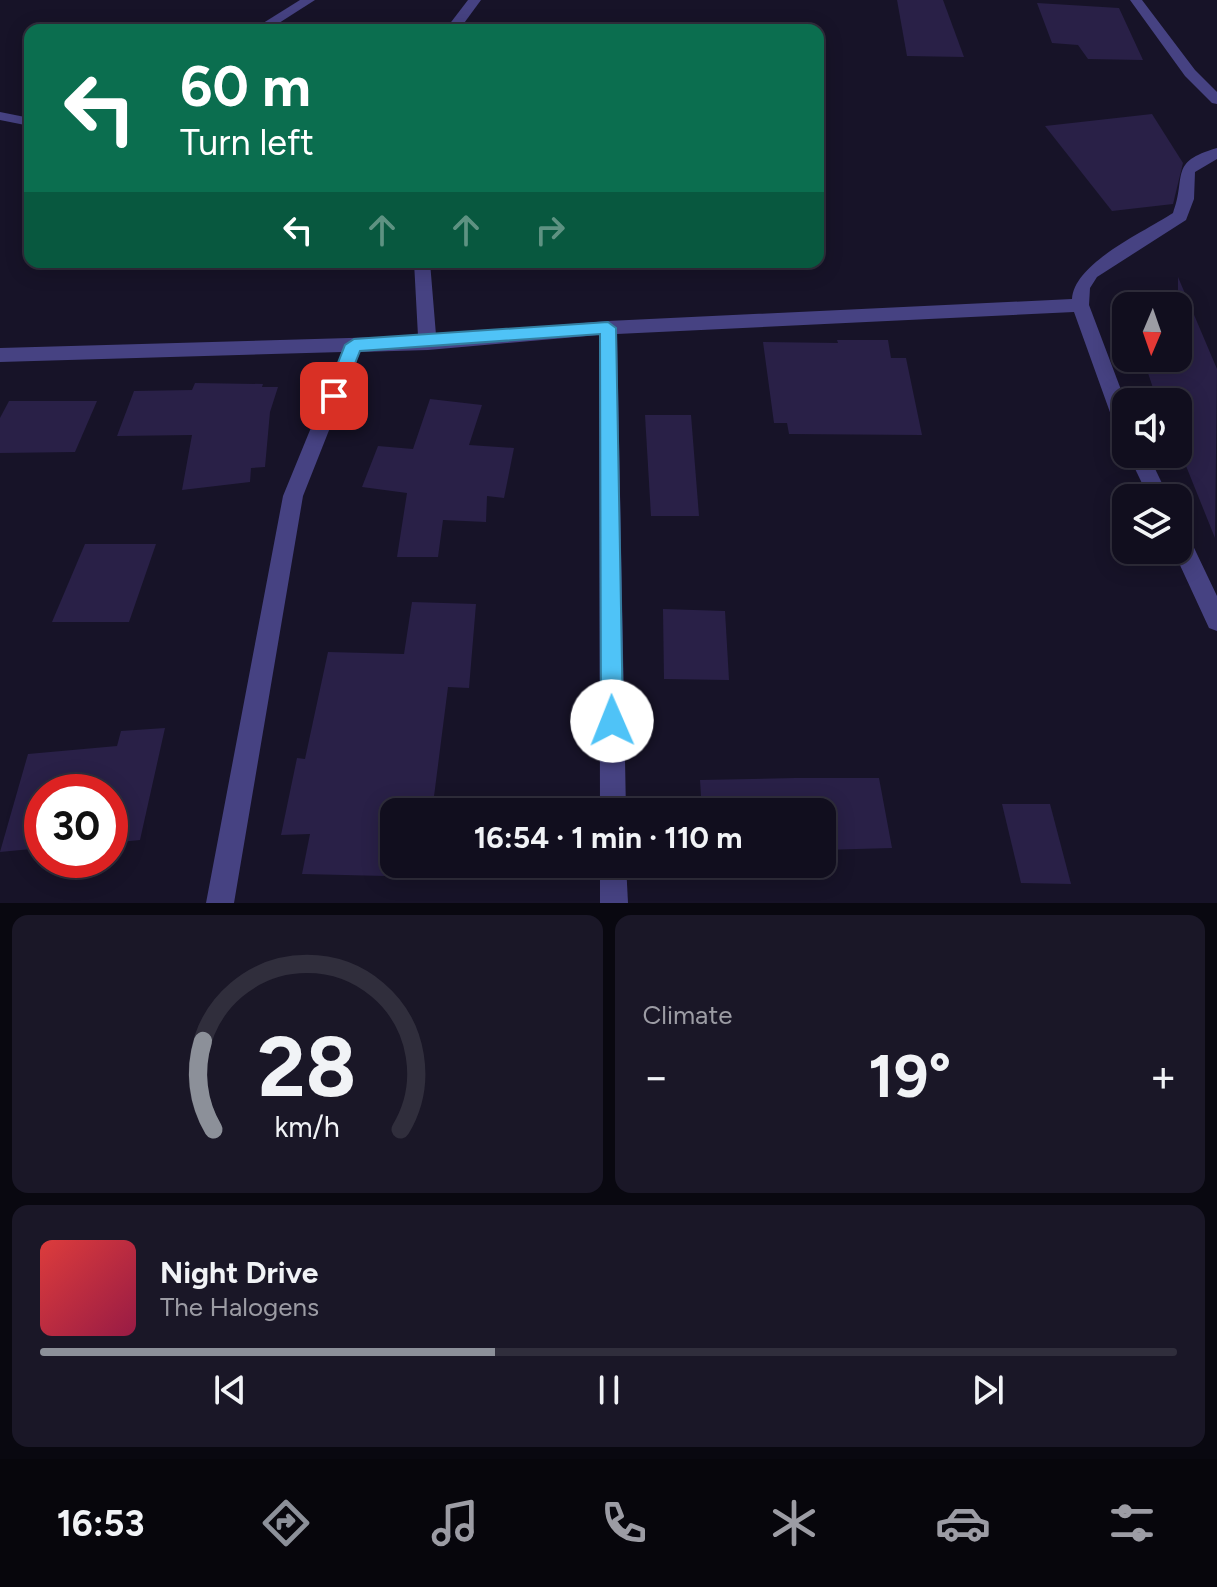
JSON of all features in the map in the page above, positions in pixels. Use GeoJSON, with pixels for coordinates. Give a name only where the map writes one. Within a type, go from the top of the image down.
{"type":"FeatureCollection","features":[{"type":"Feature","properties":{"kind":"street"},"geometry":{"type":"LineString","coordinates":[[269,24],[309,0]]}},
{"type":"Feature","properties":{"kind":"street"},"geometry":{"type":"LineString","coordinates":[[457,24],[475,0]]}},
{"type":"Feature","properties":{"kind":"street"},"geometry":{"type":"LineString","coordinates":[[1136,0],[1190,73],[1217,100]]}},
{"type":"Feature","properties":{"kind":"street"},"geometry":{"type":"LineString","coordinates":[[0,116],[24,121]]}},
{"type":"Feature","properties":{"kind":"street"},"geometry":{"type":"LineString","coordinates":[[1112,391],[1080,305],[1081,287],[1091,273],[1180,216],[1186,199],[1187,171],[1198,161],[1217,153]]}},
{"type":"Feature","properties":{"kind":"street"},"geometry":{"type":"LineString","coordinates":[[422,268],[428,343]]}},
{"type":"Feature","properties":{"kind":"street"},"geometry":{"type":"LineString","coordinates":[[0,355],[428,343],[608,328],[1080,305]]}},
{"type":"Feature","properties":{"kind":"street"},"geometry":{"type":"LineString","coordinates":[[608,328],[613,798]]}},
{"type":"Feature","properties":{"kind":"street"},"geometry":{"type":"LineString","coordinates":[[220,903],[293,496],[354,345]]}},
{"type":"Feature","properties":{"kind":"street"},"geometry":{"type":"LineString","coordinates":[[1190,564],[1217,620]]}},
{"type":"Feature","properties":{"kind":"street"},"geometry":{"type":"LineString","coordinates":[[613,878],[614,903]]}},
{"type":"Feature","properties":{"kind":"building"},"geometry":{"type":"Polygon","coordinates":[[[897,0],[943,0],[964,57],[907,56],[897,0]]]}},
{"type":"Feature","properties":{"kind":"building"},"geometry":{"type":"Polygon","coordinates":[[[1037,3],[1119,8],[1143,60],[1088,59],[1078,45],[1052,43],[1037,3]]]}},
{"type":"Feature","properties":{"kind":"building"},"geometry":{"type":"Polygon","coordinates":[[[1152,114],[1183,163],[1173,204],[1112,211],[1045,126],[1152,114]]]}},
{"type":"Feature","properties":{"kind":"building"},"geometry":{"type":"Polygon","coordinates":[[[1178,277],[1184,292],[1178,292],[1178,277]]]}},
{"type":"Feature","properties":{"kind":"building"},"geometry":{"type":"Polygon","coordinates":[[[1192,310],[1217,369],[1215,538],[1187,468],[1192,468],[1192,388],[1153,388],[1148,372],[1192,372],[1192,310]]]}},
{"type":"Feature","properties":{"kind":"building"},"geometry":{"type":"Polygon","coordinates":[[[837,340],[888,340],[891,358],[906,358],[922,435],[789,434],[787,423],[774,423],[763,342],[838,343],[837,340]]]}},
{"type":"Feature","properties":{"kind":"building"},"geometry":{"type":"Polygon","coordinates":[[[195,383],[278,387],[270,412],[265,467],[251,468],[250,482],[182,490],[192,435],[117,436],[134,391],[192,390],[195,383]]]}},
{"type":"Feature","properties":{"kind":"building"},"geometry":{"type":"Polygon","coordinates":[[[430,399],[482,405],[469,445],[514,448],[504,498],[487,496],[486,522],[443,520],[438,557],[397,557],[407,493],[362,487],[378,446],[413,449],[430,399]]]}},
{"type":"Feature","properties":{"kind":"building"},"geometry":{"type":"Polygon","coordinates":[[[9,401],[97,401],[75,452],[0,453],[0,418],[9,401]]]}},
{"type":"Feature","properties":{"kind":"building"},"geometry":{"type":"Polygon","coordinates":[[[645,415],[691,415],[699,516],[651,516],[645,415]]]}},
{"type":"Feature","properties":{"kind":"building"},"geometry":{"type":"Polygon","coordinates":[[[85,544],[156,544],[129,622],[52,622],[85,544]]]}},
{"type":"Feature","properties":{"kind":"building"},"geometry":{"type":"Polygon","coordinates":[[[412,602],[476,604],[469,688],[448,687],[434,798],[380,798],[380,876],[302,874],[310,834],[281,835],[297,758],[305,759],[328,652],[404,654],[412,602]]]}},
{"type":"Feature","properties":{"kind":"building"},"geometry":{"type":"Polygon","coordinates":[[[663,609],[725,611],[729,680],[664,679],[663,609]]]}},
{"type":"Feature","properties":{"kind":"building"},"geometry":{"type":"Polygon","coordinates":[[[165,728],[140,840],[128,841],[128,774],[24,774],[24,850],[0,852],[28,754],[117,746],[121,731],[165,728]]]}},
{"type":"Feature","properties":{"kind":"building"},"geometry":{"type":"Polygon","coordinates":[[[879,778],[892,848],[836,850],[836,798],[701,798],[700,780],[879,778]]]}},
{"type":"Feature","properties":{"kind":"building"},"geometry":{"type":"Polygon","coordinates":[[[1002,804],[1050,804],[1071,884],[1021,883],[1002,804]]]}},
{"type":"Feature","properties":{"kind":"route"},"geometry":{"type":"LineString","coordinates":[[334,396],[354,345],[428,343],[608,328],[612,721]]}}]}
